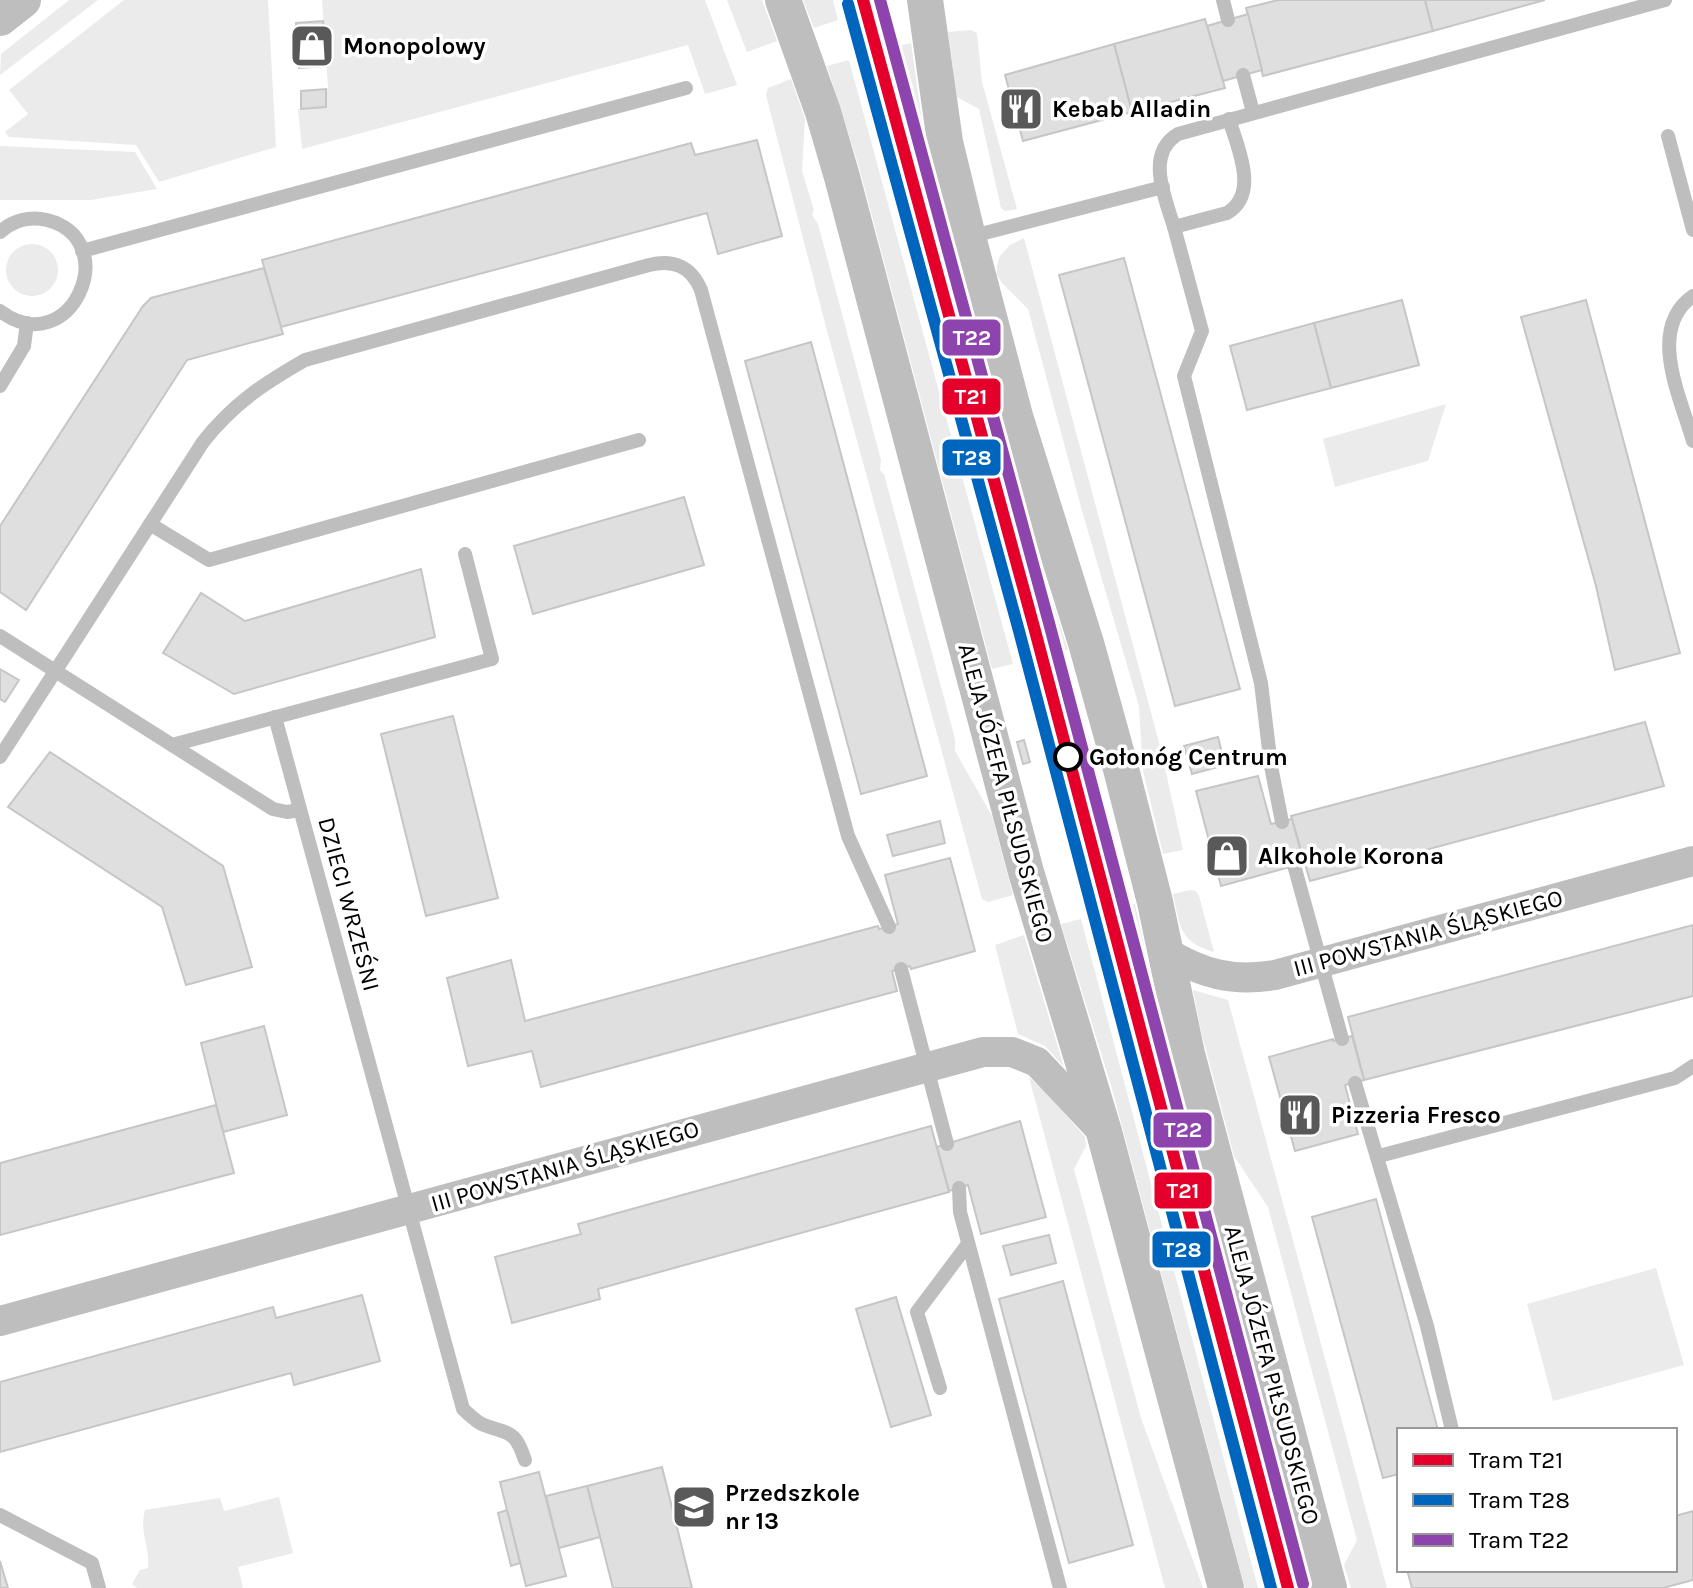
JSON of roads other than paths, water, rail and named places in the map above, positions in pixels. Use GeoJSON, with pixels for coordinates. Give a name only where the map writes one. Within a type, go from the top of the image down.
{"type":"FeatureCollection","features":[{"type":"Feature","properties":{"kind":"street"},"geometry":{"type":"LineString","coordinates":[[0,18],[23,0]]}},
{"type":"Feature","properties":{"kind":"street","name":"ALEJA JÓZEFA PIŁSUDSKIEGO"},"geometry":{"type":"LineString","coordinates":[[783,0],[832,144],[1043,932],[1104,1132],[1226,1588]]}},
{"type":"Feature","properties":{"kind":"street","name":"ALEJA JÓZEFA PIŁSUDSKIEGO"},"geometry":{"type":"LineString","coordinates":[[925,0],[945,142],[968,237],[1015,416],[1090,655],[1141,843],[1187,1054],[1329,1588]]}},
{"type":"Feature","properties":{"kind":"street","name":"III POWSTANIA ŚLĄSKIEGO"},"geometry":{"type":"LineString","coordinates":[[1166,952],[1189,966],[1214,975],[1234,979],[1275,975],[1693,861]]}},
{"type":"Feature","properties":{"kind":"street","name":"III POWSTANIA ŚLĄSKIEGO"},"geometry":{"type":"LineString","coordinates":[[0,1321],[926,1065],[983,1052],[1012,1052],[1027,1057],[1062,1086],[1104,1132]]}},
{"type":"Feature","properties":{"kind":"lane"},"geometry":{"type":"LineString","coordinates":[[1223,0],[1228,20]]}},
{"type":"Feature","properties":{"kind":"lane"},"geometry":{"type":"LineString","coordinates":[[1282,822],[1271,766],[1261,683],[1184,376],[1202,331],[1163,187],[1159,162],[1166,142],[1178,134],[1253,112],[1665,0]]}},
{"type":"Feature","properties":{"kind":"lane"},"geometry":{"type":"LineString","coordinates":[[1243,75],[1253,112]]}},
{"type":"Feature","properties":{"kind":"lane"},"geometry":{"type":"LineString","coordinates":[[82,251],[686,88]]}},
{"type":"Feature","properties":{"kind":"lane"},"geometry":{"type":"LineString","coordinates":[[1174,227],[1227,213],[1243,196],[1244,173],[1229,119]]}},
{"type":"Feature","properties":{"kind":"lane"},"geometry":{"type":"LineString","coordinates":[[1668,136],[1693,230]]}},
{"type":"Feature","properties":{"kind":"lane"},"geometry":{"type":"LineString","coordinates":[[968,237],[1163,187]]}},
{"type":"Feature","properties":{"kind":"lane"},"geometry":{"type":"LineString","coordinates":[[0,232],[20,220],[35,218],[50,221],[75,238],[86,267],[80,297],[57,318],[42,323],[27,323],[0,311]]}},
{"type":"Feature","properties":{"kind":"lane"},"geometry":{"type":"LineString","coordinates":[[0,757],[203,442],[223,417],[259,386],[305,360],[649,265],[678,264],[688,269],[701,290],[848,836],[889,927]]}},
{"type":"Feature","properties":{"kind":"lane"},"geometry":{"type":"LineString","coordinates":[[1693,296],[1680,307],[1674,319],[1668,353],[1693,441]]}},
{"type":"Feature","properties":{"kind":"lane"},"geometry":{"type":"LineString","coordinates":[[0,386],[24,346],[27,323]]}},
{"type":"Feature","properties":{"kind":"lane"},"geometry":{"type":"LineString","coordinates":[[150,524],[209,560],[639,440]]}},
{"type":"Feature","properties":{"kind":"lane"},"geometry":{"type":"LineString","coordinates":[[172,745],[492,659],[465,554]]}},
{"type":"Feature","properties":{"kind":"lane","name":"DZIECI WRZEŚNI"},"geometry":{"type":"LineString","coordinates":[[0,636],[273,809],[287,812],[300,810],[463,1409],[481,1424],[509,1432],[518,1440],[525,1460]]}},
{"type":"Feature","properties":{"kind":"lane"},"geometry":{"type":"LineString","coordinates":[[275,717],[300,810]]}},
{"type":"Feature","properties":{"kind":"lane"},"geometry":{"type":"LineString","coordinates":[[1294,865],[1342,1039]]}},
{"type":"Feature","properties":{"kind":"lane"},"geometry":{"type":"LineString","coordinates":[[901,969],[947,1144]]}},
{"type":"Feature","properties":{"kind":"lane"},"geometry":{"type":"LineString","coordinates":[[1379,1156],[1675,1078],[1693,1066]]}},
{"type":"Feature","properties":{"kind":"lane"},"geometry":{"type":"LineString","coordinates":[[1355,1083],[1427,1326],[1452,1428]]}},
{"type":"Feature","properties":{"kind":"lane"},"geometry":{"type":"LineString","coordinates":[[959,1188],[960,1212],[968,1244],[1060,1588]]}},
{"type":"Feature","properties":{"kind":"lane"},"geometry":{"type":"LineString","coordinates":[[940,1388],[917,1312],[968,1244]]}},
{"type":"Feature","properties":{"kind":"lane"},"geometry":{"type":"LineString","coordinates":[[0,1515],[92,1563],[99,1588]]}},
{"type":"Feature","properties":{"kind":"tram line","name":"T21"},"geometry":{"type":"LineString","coordinates":[[863,0],[1034,627],[1288,1588]]}},
{"type":"Feature","properties":{"kind":"tram line","name":"T22"},"geometry":{"type":"LineString","coordinates":[[880,0],[1049,623],[1303,1584]]}},
{"type":"Feature","properties":{"kind":"tram line","name":"T28"},"geometry":{"type":"LineString","coordinates":[[848,4],[1019,631],[1271,1588]]}},
{"type":"Feature","properties":{"kind":"place","name":"Monopolowy"},"geometry":{"type":"Point","coordinates":[312,46]}},
{"type":"Feature","properties":{"kind":"place","name":"Kebab Alladin"},"geometry":{"type":"Point","coordinates":[1021,109]}},
{"type":"Feature","properties":{"kind":"place","name":"Gołonóg Centrum"},"geometry":{"type":"Point","coordinates":[1068,757]}},
{"type":"Feature","properties":{"kind":"place","name":"Alkohole Korona"},"geometry":{"type":"Point","coordinates":[1227,856]}},
{"type":"Feature","properties":{"kind":"place","name":"Pizzeria Fresco"},"geometry":{"type":"Point","coordinates":[1300,1115]}},
{"type":"Feature","properties":{"kind":"place","name":"Przedszkole nr 13"},"geometry":{"type":"Point","coordinates":[694,1507]}}]}
